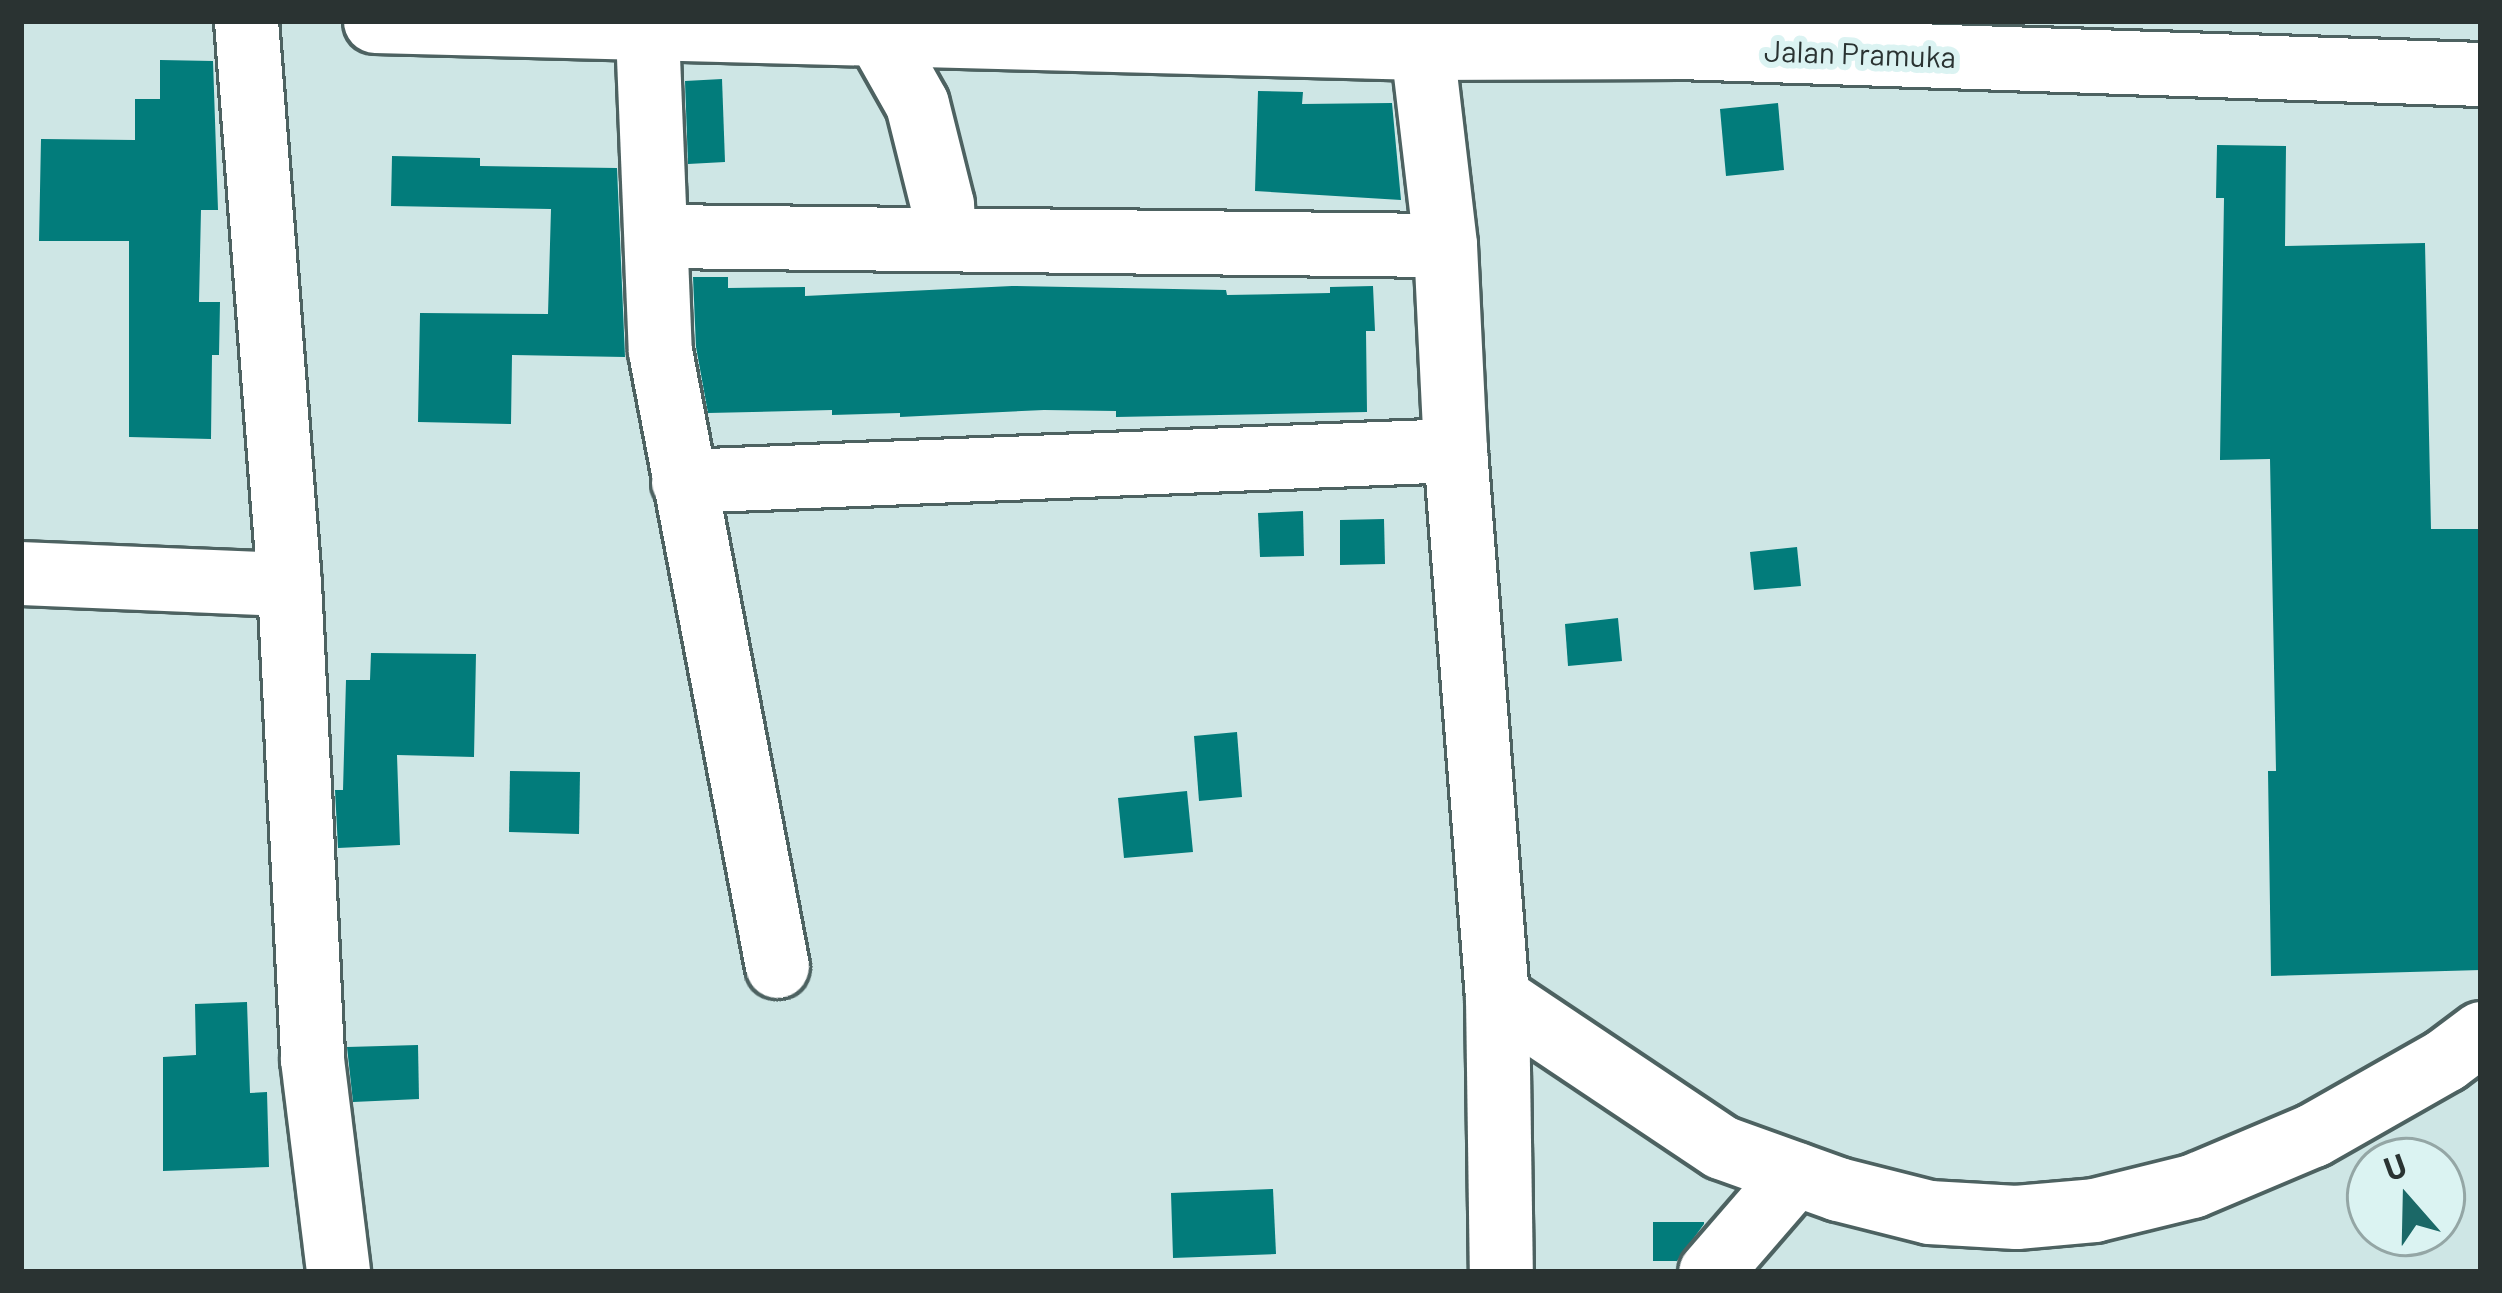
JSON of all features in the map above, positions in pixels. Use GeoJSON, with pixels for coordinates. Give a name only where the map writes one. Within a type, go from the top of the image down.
{"type":"FeatureCollection","features":[{"type":"Feature","properties":{"kind":"street"},"geometry":{"type":"LineString","coordinates":[[246,21],[289,584],[312,1059],[338,1272]]}},
{"type":"Feature","properties":{"kind":"street","name":"Jalan Pramuka"},"geometry":{"type":"LineString","coordinates":[[375,21],[1422,48],[1679,34],[2481,74]]}},
{"type":"Feature","properties":{"kind":"street"},"geometry":{"type":"LineString","coordinates":[[685,27],[658,236],[660,351],[777,967]]}},
{"type":"Feature","properties":{"kind":"street"},"geometry":{"type":"LineString","coordinates":[[878,33],[917,104],[942,205],[944,239]]}},
{"type":"Feature","properties":{"kind":"street"},"geometry":{"type":"LineString","coordinates":[[1422,48],[1445,245],[1455,450],[1497,997],[1501,1272]]}},
{"type":"Feature","properties":{"kind":"street"},"geometry":{"type":"LineString","coordinates":[[658,236],[1445,245]]}},
{"type":"Feature","properties":{"kind":"street"},"geometry":{"type":"LineString","coordinates":[[682,481],[1455,450]]}},
{"type":"Feature","properties":{"kind":"street"},"geometry":{"type":"LineString","coordinates":[[21,574],[289,584]]}},
{"type":"Feature","properties":{"kind":"street"},"geometry":{"type":"LineString","coordinates":[[1497,997],[1721,1147],[1795,1174],[1929,1212],[2016,1217],[2094,1210],[2192,1186],[2313,1135],[2445,1060],[2481,1033]]}},
{"type":"Feature","properties":{"kind":"street"},"geometry":{"type":"LineString","coordinates":[[1710,1272],[1795,1174]]}},
{"type":"Feature","properties":{"kind":"building"},"geometry":{"type":"Polygon","coordinates":[[[160,60],[213,61],[218,210],[201,210],[199,302],[220,302],[219,355],[212,355],[211,439],[129,437],[129,241],[39,241],[41,139],[135,140],[135,99],[160,99],[160,60]]]}},
{"type":"Feature","properties":{"kind":"building"},"geometry":{"type":"Polygon","coordinates":[[[722,79],[725,162],[688,164],[685,81],[722,79]]]}},
{"type":"Feature","properties":{"kind":"building"},"geometry":{"type":"Polygon","coordinates":[[[1258,91],[1303,92],[1302,104],[1392,103],[1401,200],[1255,191],[1258,91]]]}},
{"type":"Feature","properties":{"kind":"building"},"geometry":{"type":"Polygon","coordinates":[[[1778,103],[1784,170],[1726,176],[1720,109],[1778,103]]]}},
{"type":"Feature","properties":{"kind":"building"},"geometry":{"type":"Polygon","coordinates":[[[2217,145],[2286,146],[2285,246],[2425,243],[2431,529],[2481,529],[2481,970],[2271,976],[2268,771],[2276,771],[2270,459],[2220,460],[2224,198],[2216,198],[2217,145]]]}},
{"type":"Feature","properties":{"kind":"building"},"geometry":{"type":"Polygon","coordinates":[[[392,156],[480,158],[480,166],[617,168],[625,357],[512,355],[511,424],[418,422],[420,313],[548,314],[551,209],[391,206],[392,156]]]}},
{"type":"Feature","properties":{"kind":"building"},"geometry":{"type":"Polygon","coordinates":[[[693,277],[728,277],[728,288],[805,287],[805,296],[1012,286],[1226,290],[1227,295],[1330,293],[1330,287],[1373,286],[1375,331],[1366,331],[1367,412],[1116,417],[1116,411],[1044,410],[900,417],[900,413],[832,415],[832,410],[708,413],[696,347],[693,277]]]}},
{"type":"Feature","properties":{"kind":"building"},"geometry":{"type":"Polygon","coordinates":[[[1303,511],[1304,556],[1260,557],[1258,513],[1303,511]]]}},
{"type":"Feature","properties":{"kind":"building"},"geometry":{"type":"Polygon","coordinates":[[[1384,519],[1385,564],[1340,565],[1340,520],[1384,519]]]}},
{"type":"Feature","properties":{"kind":"building"},"geometry":{"type":"Polygon","coordinates":[[[1797,547],[1801,586],[1754,590],[1750,552],[1797,547]]]}},
{"type":"Feature","properties":{"kind":"building"},"geometry":{"type":"Polygon","coordinates":[[[1618,618],[1622,661],[1568,666],[1565,624],[1618,618]]]}},
{"type":"Feature","properties":{"kind":"building"},"geometry":{"type":"Polygon","coordinates":[[[371,653],[476,654],[474,757],[397,755],[400,845],[338,848],[335,790],[343,790],[346,680],[370,680],[371,653]]]}},
{"type":"Feature","properties":{"kind":"building"},"geometry":{"type":"Polygon","coordinates":[[[1237,732],[1242,797],[1199,801],[1194,736],[1237,732]]]}},
{"type":"Feature","properties":{"kind":"building"},"geometry":{"type":"Polygon","coordinates":[[[510,771],[580,772],[579,834],[509,832],[510,771]]]}},
{"type":"Feature","properties":{"kind":"building"},"geometry":{"type":"Polygon","coordinates":[[[1187,791],[1193,852],[1124,858],[1118,798],[1187,791]]]}},
{"type":"Feature","properties":{"kind":"building"},"geometry":{"type":"Polygon","coordinates":[[[247,1002],[250,1093],[267,1092],[269,1167],[163,1171],[163,1057],[196,1055],[195,1004],[247,1002]]]}},
{"type":"Feature","properties":{"kind":"building"},"geometry":{"type":"Polygon","coordinates":[[[418,1045],[419,1099],[353,1102],[347,1047],[418,1045]]]}},
{"type":"Feature","properties":{"kind":"building"},"geometry":{"type":"Polygon","coordinates":[[[1273,1189],[1276,1254],[1173,1258],[1171,1193],[1273,1189]]]}},
{"type":"Feature","properties":{"kind":"building"},"geometry":{"type":"Polygon","coordinates":[[[1653,1222],[1704,1224],[1677,1261],[1653,1261],[1653,1222]]]}}]}
